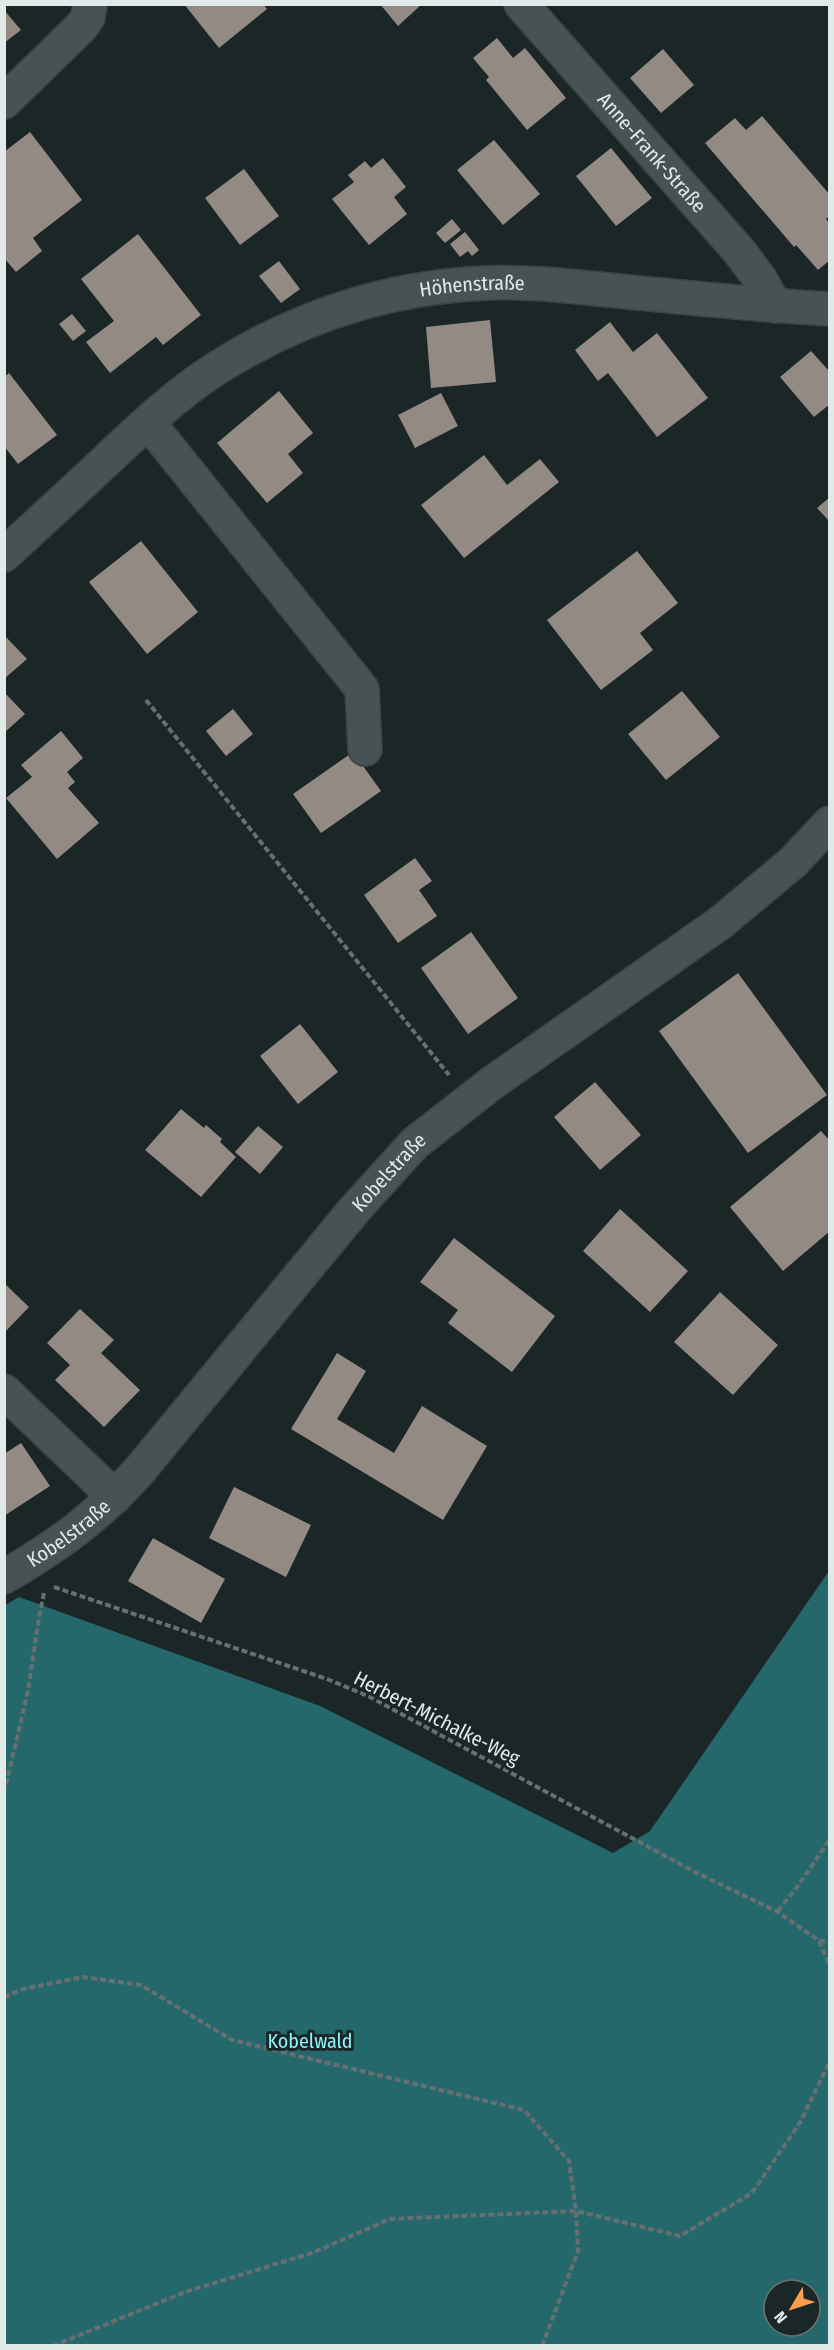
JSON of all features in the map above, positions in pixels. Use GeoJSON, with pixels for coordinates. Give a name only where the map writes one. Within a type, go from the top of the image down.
{"type":"FeatureCollection","features":[{"type":"Feature","properties":{"kind":"street"},"geometry":{"type":"LineString","coordinates":[[4,102],[82,26],[88,17],[90,4]]}},
{"type":"Feature","properties":{"kind":"street","name":"Anne-Frank-Straße"},"geometry":{"type":"LineString","coordinates":[[521,4],[739,251],[760,279],[775,306]]}},
{"type":"Feature","properties":{"kind":"street","name":"Höhenstraße"},"geometry":{"type":"LineString","coordinates":[[4,555],[148,422],[213,370],[285,330],[364,301],[405,292],[487,283],[529,283],[830,309]]}},
{"type":"Feature","properties":{"kind":"street"},"geometry":{"type":"LineString","coordinates":[[148,422],[362,689],[364,749]]}},
{"type":"Feature","properties":{"kind":"street","name":"Kobelstraße"},"geometry":{"type":"LineString","coordinates":[[4,1577],[68,1537],[115,1497],[355,1209],[415,1143],[470,1100],[720,923],[792,862],[830,823]]}},
{"type":"Feature","properties":{"kind":"street"},"geometry":{"type":"LineString","coordinates":[[4,1391],[115,1497]]}},
{"type":"Feature","properties":{"kind":"path"},"geometry":{"type":"LineString","coordinates":[[146,700],[470,1100]]}},
{"type":"Feature","properties":{"kind":"path","name":"Herbert-Michalke-Weg"},"geometry":{"type":"LineString","coordinates":[[4,1792],[28,1691],[46,1584],[327,1679],[368,1696],[695,1872],[778,1912],[818,1940],[830,1943]]}},
{"type":"Feature","properties":{"kind":"path"},"geometry":{"type":"LineString","coordinates":[[778,1912],[830,1839]]}},
{"type":"Feature","properties":{"kind":"path"},"geometry":{"type":"LineString","coordinates":[[818,1940],[830,1966]]}},
{"type":"Feature","properties":{"kind":"path"},"geometry":{"type":"LineString","coordinates":[[4,1997],[22,1989],[83,1977],[141,1986],[232,2040],[525,2110],[569,2161],[576,2211],[578,2251],[542,2346]]}},
{"type":"Feature","properties":{"kind":"path"},"geometry":{"type":"LineString","coordinates":[[53,2346],[185,2292],[312,2253],[390,2219],[576,2211],[680,2236],[752,2193],[801,2121],[830,2061]]}},
{"type":"Feature","properties":{"kind":"green space","name":"Kobelwald"},"geometry":{"type":"Polygon","coordinates":[[[829,1571],[829,2345],[5,2345],[5,1605],[19,1597],[320,1706],[613,1853],[650,1831],[829,1571]]]}},
{"type":"Feature","properties":{"kind":"building"},"geometry":{"type":"Polygon","coordinates":[[[184,4],[263,4],[267,9],[219,48],[184,4]]]}},
{"type":"Feature","properties":{"kind":"building"},"geometry":{"type":"Polygon","coordinates":[[[380,4],[422,4],[398,26],[380,4]]]}},
{"type":"Feature","properties":{"kind":"building"},"geometry":{"type":"Polygon","coordinates":[[[4,10],[21,30],[4,43],[4,10]]]}},
{"type":"Feature","properties":{"kind":"building"},"geometry":{"type":"Polygon","coordinates":[[[497,38],[513,58],[525,48],[566,98],[527,130],[486,80],[489,77],[473,58],[497,38]]]}},
{"type":"Feature","properties":{"kind":"building"},"geometry":{"type":"Polygon","coordinates":[[[663,49],[694,85],[661,113],[630,78],[663,49]]]}},
{"type":"Feature","properties":{"kind":"building"},"geometry":{"type":"Polygon","coordinates":[[[762,116],[830,195],[830,216],[826,219],[830,224],[830,260],[818,270],[796,245],[794,247],[705,143],[735,118],[746,130],[762,116]]]}},
{"type":"Feature","properties":{"kind":"building"},"geometry":{"type":"Polygon","coordinates":[[[30,132],[82,200],[33,238],[42,251],[16,272],[4,258],[4,222],[6,221],[4,219],[4,152],[30,132]]]}},
{"type":"Feature","properties":{"kind":"building"},"geometry":{"type":"Polygon","coordinates":[[[494,140],[540,194],[503,225],[457,170],[494,140]]]}},
{"type":"Feature","properties":{"kind":"building"},"geometry":{"type":"Polygon","coordinates":[[[611,148],[652,198],[616,226],[576,176],[611,148]]]}},
{"type":"Feature","properties":{"kind":"building"},"geometry":{"type":"Polygon","coordinates":[[[383,158],[406,187],[394,197],[407,214],[369,245],[332,199],[354,182],[348,175],[365,161],[371,168],[383,158]]]}},
{"type":"Feature","properties":{"kind":"building"},"geometry":{"type":"Polygon","coordinates":[[[244,169],[279,216],[240,245],[205,198],[244,169]]]}},
{"type":"Feature","properties":{"kind":"building"},"geometry":{"type":"Polygon","coordinates":[[[452,219],[461,230],[445,243],[436,233],[452,219]]]}},
{"type":"Feature","properties":{"kind":"building"},"geometry":{"type":"Polygon","coordinates":[[[465,232],[479,250],[472,256],[468,251],[460,257],[450,244],[465,232]]]}},
{"type":"Feature","properties":{"kind":"building"},"geometry":{"type":"Polygon","coordinates":[[[138,234],[201,315],[163,345],[156,337],[110,373],[86,342],[114,321],[81,279],[138,234]]]}},
{"type":"Feature","properties":{"kind":"building"},"geometry":{"type":"Polygon","coordinates":[[[279,261],[300,289],[281,303],[259,276],[279,261]]]}},
{"type":"Feature","properties":{"kind":"building"},"geometry":{"type":"Polygon","coordinates":[[[72,314],[86,331],[73,341],[59,324],[72,314]]]}},
{"type":"Feature","properties":{"kind":"building"},"geometry":{"type":"Polygon","coordinates":[[[490,320],[496,382],[431,388],[426,327],[490,320]]]}},
{"type":"Feature","properties":{"kind":"building"},"geometry":{"type":"Polygon","coordinates":[[[610,322],[633,352],[657,333],[708,398],[657,437],[608,373],[598,381],[575,350],[610,322]]]}},
{"type":"Feature","properties":{"kind":"building"},"geometry":{"type":"Polygon","coordinates":[[[811,351],[830,372],[830,404],[814,417],[780,377],[811,351]]]}},
{"type":"Feature","properties":{"kind":"building"},"geometry":{"type":"Polygon","coordinates":[[[9,373],[57,435],[18,464],[4,446],[4,377],[9,373]]]}},
{"type":"Feature","properties":{"kind":"building"},"geometry":{"type":"Polygon","coordinates":[[[279,391],[313,433],[288,454],[303,473],[267,503],[217,443],[279,391]]]}},
{"type":"Feature","properties":{"kind":"building"},"geometry":{"type":"Polygon","coordinates":[[[441,393],[458,426],[415,448],[398,415],[441,393]]]}},
{"type":"Feature","properties":{"kind":"building"},"geometry":{"type":"Polygon","coordinates":[[[484,455],[507,485],[540,459],[559,482],[464,558],[421,505],[484,455]]]}},
{"type":"Feature","properties":{"kind":"building"},"geometry":{"type":"Polygon","coordinates":[[[830,497],[830,522],[817,508],[830,497]]]}},
{"type":"Feature","properties":{"kind":"building"},"geometry":{"type":"Polygon","coordinates":[[[141,541],[198,612],[147,654],[89,582],[141,541]]]}},
{"type":"Feature","properties":{"kind":"building"},"geometry":{"type":"Polygon","coordinates":[[[637,551],[678,603],[640,633],[653,650],[601,690],[547,620],[637,551]]]}},
{"type":"Feature","properties":{"kind":"building"},"geometry":{"type":"Polygon","coordinates":[[[4,635],[27,659],[4,679],[4,635]]]}},
{"type":"Feature","properties":{"kind":"building"},"geometry":{"type":"Polygon","coordinates":[[[682,691],[720,737],[666,780],[628,734],[682,691]]]}},
{"type":"Feature","properties":{"kind":"building"},"geometry":{"type":"Polygon","coordinates":[[[4,692],[25,714],[4,733],[4,692]]]}},
{"type":"Feature","properties":{"kind":"building"},"geometry":{"type":"Polygon","coordinates":[[[233,709],[253,734],[226,756],[206,731],[233,709]]]}},
{"type":"Feature","properties":{"kind":"building"},"geometry":{"type":"Polygon","coordinates":[[[61,731],[83,758],[67,772],[75,782],[68,788],[99,823],[57,859],[6,798],[32,777],[21,765],[61,731]]]}},
{"type":"Feature","properties":{"kind":"building"},"geometry":{"type":"Polygon","coordinates":[[[353,752],[381,791],[321,833],[293,794],[353,752]]]}},
{"type":"Feature","properties":{"kind":"building"},"geometry":{"type":"Polygon","coordinates":[[[415,858],[432,881],[419,890],[437,916],[398,943],[364,895],[415,858]]]}},
{"type":"Feature","properties":{"kind":"building"},"geometry":{"type":"Polygon","coordinates":[[[471,932],[518,998],[468,1034],[421,968],[471,932]]]}},
{"type":"Feature","properties":{"kind":"building"},"geometry":{"type":"Polygon","coordinates":[[[738,973],[827,1095],[748,1153],[659,1031],[738,973]]]}},
{"type":"Feature","properties":{"kind":"building"},"geometry":{"type":"Polygon","coordinates":[[[300,1024],[338,1072],[298,1104],[260,1056],[300,1024]]]}},
{"type":"Feature","properties":{"kind":"building"},"geometry":{"type":"Polygon","coordinates":[[[595,1082],[641,1135],[600,1170],[554,1117],[595,1082]]]}},
{"type":"Feature","properties":{"kind":"building"},"geometry":{"type":"Polygon","coordinates":[[[181,1109],[204,1128],[206,1125],[222,1139],[220,1142],[236,1157],[201,1197],[145,1150],[181,1109]]]}},
{"type":"Feature","properties":{"kind":"building"},"geometry":{"type":"Polygon","coordinates":[[[258,1126],[283,1147],[260,1174],[235,1152],[258,1126]]]}},
{"type":"Feature","properties":{"kind":"building"},"geometry":{"type":"Polygon","coordinates":[[[821,1131],[830,1141],[830,1231],[783,1271],[730,1207],[821,1131]]]}},
{"type":"Feature","properties":{"kind":"building"},"geometry":{"type":"Polygon","coordinates":[[[620,1209],[688,1271],[650,1312],[583,1251],[620,1209]]]}},
{"type":"Feature","properties":{"kind":"building"},"geometry":{"type":"Polygon","coordinates":[[[454,1238],[555,1316],[512,1372],[448,1323],[458,1310],[420,1282],[454,1238]]]}},
{"type":"Feature","properties":{"kind":"building"},"geometry":{"type":"Polygon","coordinates":[[[4,1283],[29,1307],[4,1333],[4,1283]]]}},
{"type":"Feature","properties":{"kind":"building"},"geometry":{"type":"Polygon","coordinates":[[[720,1292],[778,1345],[733,1395],[674,1342],[720,1292]]]}},
{"type":"Feature","properties":{"kind":"building"},"geometry":{"type":"Polygon","coordinates":[[[80,1309],[114,1340],[101,1353],[140,1390],[104,1427],[55,1380],[70,1365],[47,1343],[80,1309]]]}},
{"type":"Feature","properties":{"kind":"building"},"geometry":{"type":"Polygon","coordinates":[[[337,1353],[366,1371],[337,1419],[394,1453],[422,1406],[487,1446],[443,1520],[291,1429],[337,1353]]]}},
{"type":"Feature","properties":{"kind":"building"},"geometry":{"type":"Polygon","coordinates":[[[21,1443],[50,1486],[4,1516],[4,1454],[21,1443]]]}},
{"type":"Feature","properties":{"kind":"building"},"geometry":{"type":"Polygon","coordinates":[[[234,1487],[311,1525],[286,1577],[209,1538],[234,1487]]]}},
{"type":"Feature","properties":{"kind":"building"},"geometry":{"type":"Polygon","coordinates":[[[153,1538],[225,1579],[201,1623],[128,1581],[153,1538]]]}}]}
